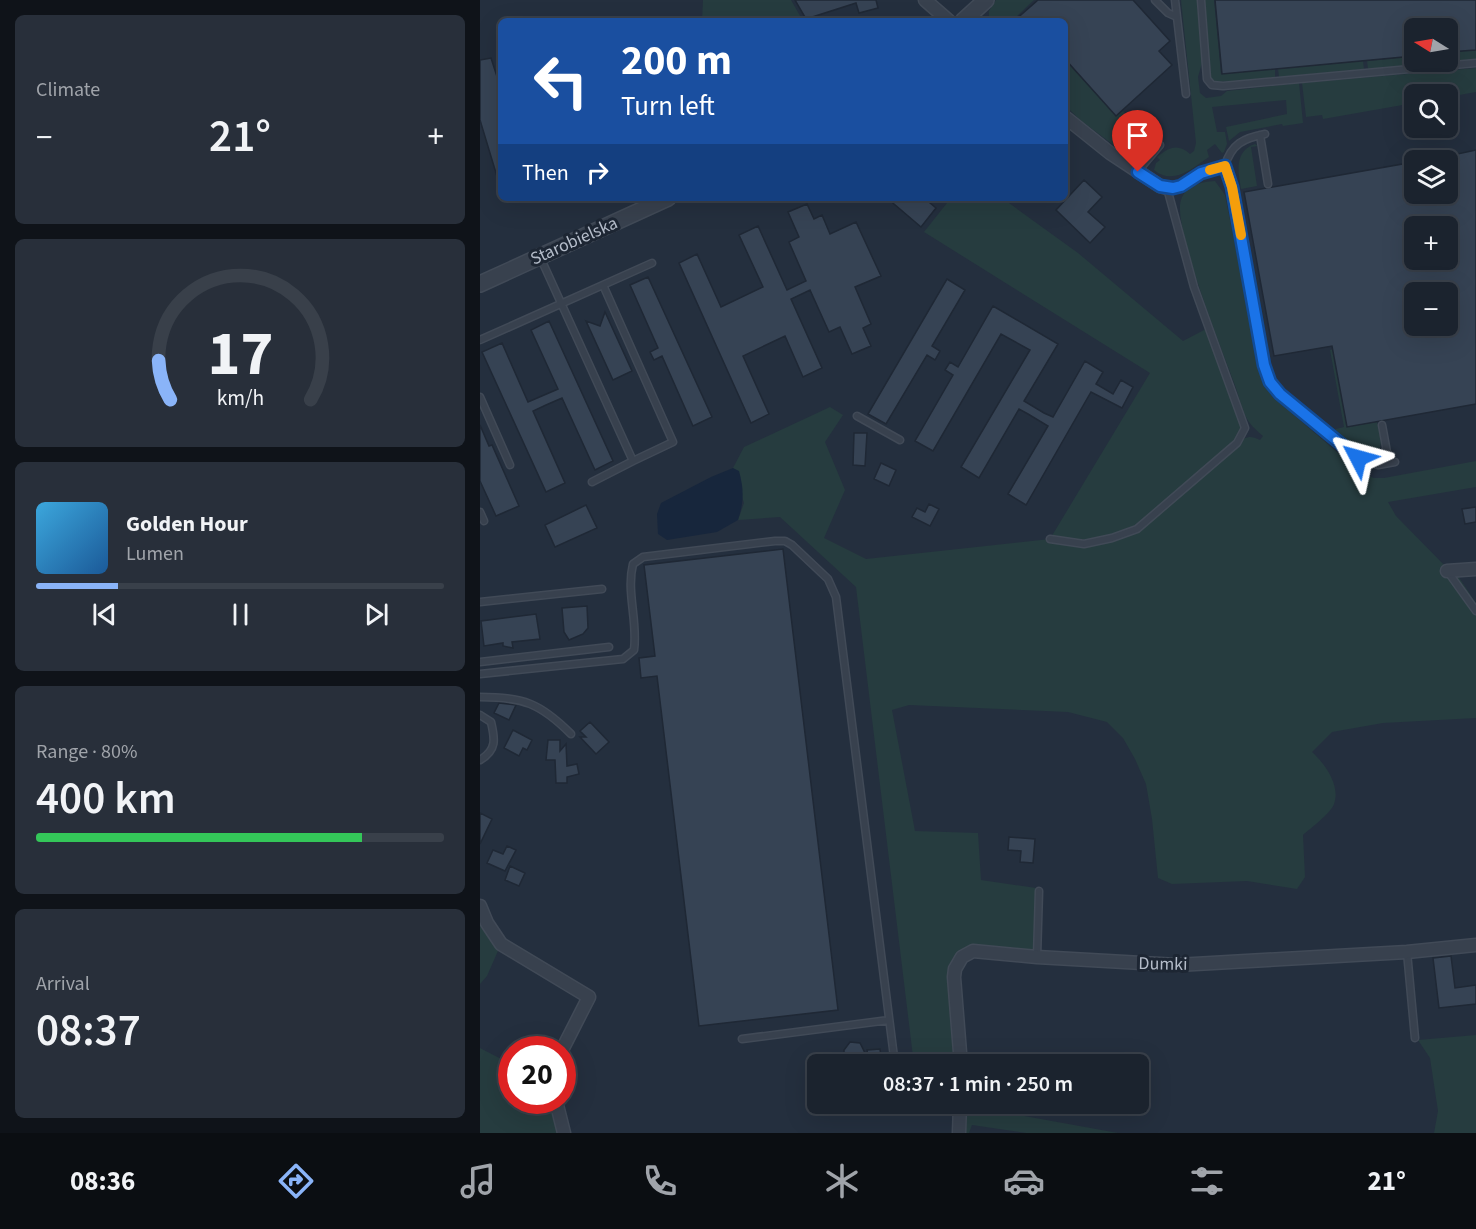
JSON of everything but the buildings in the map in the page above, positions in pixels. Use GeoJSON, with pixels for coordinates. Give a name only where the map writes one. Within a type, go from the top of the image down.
{"type":"FeatureCollection","features":[{"type":"Feature","properties":{"kind":"street"},"geometry":{"type":"LineString","coordinates":[[925,0],[946,18]]}},
{"type":"Feature","properties":{"kind":"street"},"geometry":{"type":"LineString","coordinates":[[969,18],[986,0]]}},
{"type":"Feature","properties":{"kind":"street"},"geometry":{"type":"LineString","coordinates":[[1068,119],[1110,153],[1167,188]]}},
{"type":"Feature","properties":{"kind":"street","name":"Starobielska"},"geometry":{"type":"LineString","coordinates":[[480,284],[661,201]]}},
{"type":"Feature","properties":{"kind":"street"},"geometry":{"type":"LineString","coordinates":[[1447,571],[1476,569]]}},
{"type":"Feature","properties":{"kind":"street"},"geometry":{"type":"LineString","coordinates":[[480,906],[487,923],[501,944],[589,997],[569,1036]]}},
{"type":"Feature","properties":{"kind":"street","name":"Dumki"},"geometry":{"type":"LineString","coordinates":[[960,1054],[955,969],[967,953],[981,950],[1037,957],[1177,965],[1476,945]]}},
{"type":"Feature","properties":{"kind":"street"},"geometry":{"type":"LineString","coordinates":[[559,1114],[564,1133]]}},
{"type":"Feature","properties":{"kind":"street"},"geometry":{"type":"LineString","coordinates":[[959,1133],[960,1114]]}},
{"type":"Feature","properties":{"kind":"lane"},"geometry":{"type":"LineString","coordinates":[[1155,0],[1168,13],[1177,17]]}},
{"type":"Feature","properties":{"kind":"lane"},"geometry":{"type":"LineString","coordinates":[[1175,0],[1186,94]]}},
{"type":"Feature","properties":{"kind":"lane"},"geometry":{"type":"LineString","coordinates":[[1201,0],[1207,79],[1212,85],[1222,86],[1476,63]]}},
{"type":"Feature","properties":{"kind":"lane"},"geometry":{"type":"LineString","coordinates":[[1268,184],[1262,135],[1247,138],[1238,143],[1228,157],[1225,166],[1232,187],[1264,365],[1270,382],[1280,394],[1358,458],[1378,465],[1392,462],[1382,425]]}},
{"type":"Feature","properties":{"kind":"lane"},"geometry":{"type":"LineString","coordinates":[[1138,172],[1160,146]]}},
{"type":"Feature","properties":{"kind":"lane"},"geometry":{"type":"LineString","coordinates":[[1050,539],[1084,544],[1137,530],[1237,443],[1245,428],[1194,286],[1167,188],[1181,186],[1201,173],[1225,166]]}},
{"type":"Feature","properties":{"kind":"lane"},"geometry":{"type":"LineString","coordinates":[[540,257],[633,461]]}},
{"type":"Feature","properties":{"kind":"lane"},"geometry":{"type":"LineString","coordinates":[[480,340],[652,263]]}},
{"type":"Feature","properties":{"kind":"lane"},"geometry":{"type":"LineString","coordinates":[[592,482],[673,442],[603,285]]}},
{"type":"Feature","properties":{"kind":"lane"},"geometry":{"type":"LineString","coordinates":[[480,397],[510,465]]}},
{"type":"Feature","properties":{"kind":"lane"},"geometry":{"type":"LineString","coordinates":[[857,416],[900,440]]}},
{"type":"Feature","properties":{"kind":"lane"},"geometry":{"type":"LineString","coordinates":[[480,512],[484,521]]}},
{"type":"Feature","properties":{"kind":"lane"},"geometry":{"type":"LineString","coordinates":[[480,674],[623,659],[634,650],[636,635],[630,576],[633,564],[643,557],[775,540],[785,541],[792,545],[828,579],[836,597],[894,1054]]}},
{"type":"Feature","properties":{"kind":"lane"},"geometry":{"type":"LineString","coordinates":[[1447,571],[1476,610]]}},
{"type":"Feature","properties":{"kind":"lane"},"geometry":{"type":"LineString","coordinates":[[480,602],[602,589]]}},
{"type":"Feature","properties":{"kind":"lane"},"geometry":{"type":"LineString","coordinates":[[480,662],[609,647]]}},
{"type":"Feature","properties":{"kind":"lane"},"geometry":{"type":"LineString","coordinates":[[480,697],[526,701],[553,716],[571,734]]}},
{"type":"Feature","properties":{"kind":"lane"},"geometry":{"type":"LineString","coordinates":[[480,715],[491,722],[495,739],[489,754],[480,760]]}},
{"type":"Feature","properties":{"kind":"lane"},"geometry":{"type":"LineString","coordinates":[[1037,957],[1039,891]]}},
{"type":"Feature","properties":{"kind":"lane"},"geometry":{"type":"LineString","coordinates":[[1407,951],[1415,1038]]}},
{"type":"Feature","properties":{"kind":"lane"},"geometry":{"type":"LineString","coordinates":[[742,1039],[889,1020]]}},
{"type":"Feature","properties":{"kind":"green space"},"geometry":{"type":"Polygon","coordinates":[[[703,0],[791,0],[801,18],[702,18],[703,0]]]}},
{"type":"Feature","properties":{"kind":"green space"},"geometry":{"type":"Polygon","coordinates":[[[996,0],[1034,0],[1015,18],[989,18],[989,11],[996,0]]]}},
{"type":"Feature","properties":{"kind":"green space"},"geometry":{"type":"Polygon","coordinates":[[[1181,0],[1197,0],[1202,63],[1198,77],[1200,93],[1206,98],[1221,96],[1227,91],[1299,83],[1303,123],[1283,126],[1282,124],[1240,132],[1229,141],[1226,127],[1287,114],[1286,100],[1212,107],[1217,132],[1225,132],[1227,144],[1224,152],[1222,153],[1215,144],[1207,150],[1209,157],[1196,166],[1183,174],[1168,176],[1154,170],[1156,163],[1160,160],[1157,157],[1177,147],[1190,154],[1194,151],[1196,143],[1181,0]]]}},
{"type":"Feature","properties":{"kind":"green space"},"geometry":{"type":"Polygon","coordinates":[[[1204,0],[1214,0],[1221,74],[1275,69],[1275,78],[1218,82],[1212,80],[1204,0]]]}},
{"type":"Feature","properties":{"kind":"green space"},"geometry":{"type":"Polygon","coordinates":[[[1476,50],[1476,59],[1458,61],[1458,52],[1476,50]]]}},
{"type":"Feature","properties":{"kind":"green space"},"geometry":{"type":"Polygon","coordinates":[[[1404,57],[1404,66],[1368,69],[1367,61],[1404,57]]]}},
{"type":"Feature","properties":{"kind":"green space"},"geometry":{"type":"Polygon","coordinates":[[[1363,61],[1364,69],[1279,77],[1278,69],[1363,61]]]}},
{"type":"Feature","properties":{"kind":"green space"},"geometry":{"type":"Polygon","coordinates":[[[1068,63],[1116,116],[1123,111],[1140,129],[1146,124],[1151,130],[1153,144],[1150,151],[1147,149],[1142,154],[1130,155],[1080,120],[1068,108],[1068,63]]]}},
{"type":"Feature","properties":{"kind":"green space"},"geometry":{"type":"Polygon","coordinates":[[[1476,68],[1476,92],[1458,95],[1458,84],[1404,84],[1404,105],[1323,119],[1322,115],[1306,117],[1302,83],[1430,72],[1458,72],[1458,70],[1476,68]]]}},
{"type":"Feature","properties":{"kind":"green space"},"geometry":{"type":"Polygon","coordinates":[[[1255,144],[1258,146],[1251,147],[1257,186],[1241,189],[1239,163],[1248,147],[1255,144]]]}},
{"type":"Feature","properties":{"kind":"green space"},"geometry":{"type":"Polygon","coordinates":[[[1215,181],[1225,195],[1262,379],[1272,396],[1361,473],[1374,478],[1476,461],[1476,487],[1388,502],[1396,516],[1448,569],[1456,573],[1476,603],[1476,718],[1383,723],[1332,732],[1312,752],[1330,775],[1336,797],[1332,808],[1303,835],[1305,877],[1297,889],[1247,881],[1172,884],[1158,878],[1146,784],[1123,738],[1107,722],[1068,712],[909,705],[892,710],[915,831],[978,833],[981,880],[1036,888],[1034,951],[960,955],[958,1054],[913,1054],[856,587],[780,517],[738,520],[744,503],[733,468],[744,447],[830,407],[843,415],[825,442],[845,490],[824,538],[866,559],[1050,539],[1150,373],[924,232],[947,203],[946,201],[1006,201],[1078,253],[1183,341],[1206,329],[1242,428],[1238,443],[1249,437],[1260,440],[1263,436],[1251,424],[1243,411],[1209,316],[1184,234],[1180,214],[1181,200],[1186,191],[1195,185],[1215,181]]]}},
{"type":"Feature","properties":{"kind":"green space"},"geometry":{"type":"Polygon","coordinates":[[[1333,349],[1347,427],[1377,422],[1381,444],[1374,454],[1355,449],[1334,432],[1344,427],[1330,350],[1333,349]]]}},
{"type":"Feature","properties":{"kind":"green space"},"geometry":{"type":"Polygon","coordinates":[[[480,906],[501,944],[487,976],[480,984],[480,906]]]}},
{"type":"Feature","properties":{"kind":"green space"},"geometry":{"type":"Polygon","coordinates":[[[1476,1035],[1476,1133],[1434,1133],[1438,1111],[1430,1058],[1418,1040],[1476,1035]]]}},
{"type":"Feature","properties":{"kind":"green space"},"geometry":{"type":"Polygon","coordinates":[[[480,1048],[498,1057],[498,1114],[559,1114],[564,1133],[480,1133],[480,1048]]]}},
{"type":"Feature","properties":{"kind":"green space"},"geometry":{"type":"Polygon","coordinates":[[[963,1114],[1013,1114],[1118,1133],[1026,1133],[972,1125],[969,1133],[962,1133],[963,1114]]]}},
{"type":"Feature","properties":{"kind":"water"},"geometry":{"type":"Polygon","coordinates":[[[733,468],[739,471],[742,490],[738,520],[717,532],[667,540],[658,534],[657,514],[661,503],[733,468]]]}},
{"type":"Feature","properties":{"kind":"slow traffic"},"geometry":{"type":"LineString","coordinates":[[1210,170],[1225,166],[1232,187],[1241,235]]}},
{"type":"Feature","properties":{"kind":"route"},"geometry":{"type":"LineString","coordinates":[[1138,172],[1160,186],[1173,188],[1181,186],[1201,173],[1225,166],[1232,187],[1264,365],[1270,382],[1280,394],[1358,458]]}}]}
